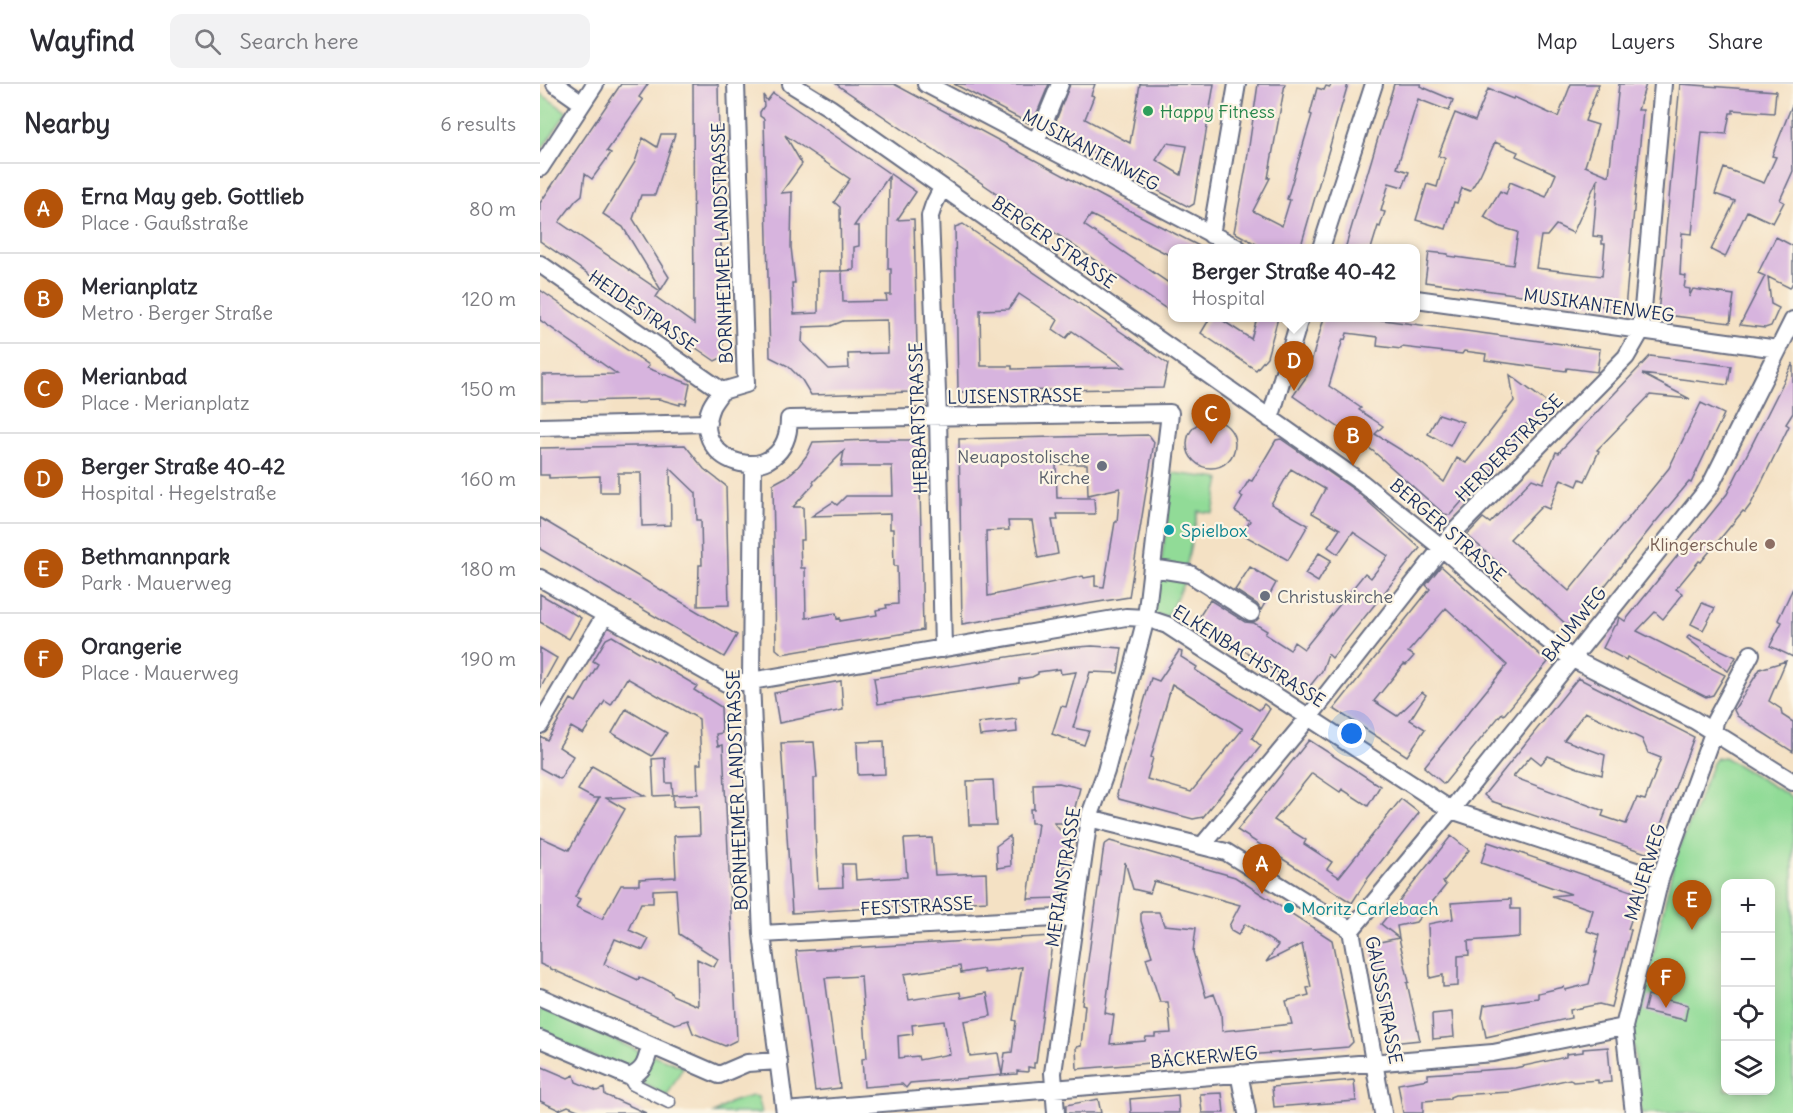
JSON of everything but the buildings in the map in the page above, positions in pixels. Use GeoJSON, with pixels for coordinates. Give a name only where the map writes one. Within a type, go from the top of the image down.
{"type":"FeatureCollection","features":[{"type":"Feature","properties":{"kind":"street"},"geometry":{"type":"LineString","coordinates":[[555,84],[582,103]]}},
{"type":"Feature","properties":{"kind":"street"},"geometry":{"type":"LineString","coordinates":[[540,168],[596,84]]}},
{"type":"Feature","properties":{"kind":"street","name":"BORNHEIMER LANDSTRASSE"},"geometry":{"type":"LineString","coordinates":[[722,391],[746,384],[737,92],[748,84]]}},
{"type":"Feature","properties":{"kind":"street","name":"BERGER STRASSE"},"geometry":{"type":"LineString","coordinates":[[791,84],[830,108],[1362,483],[1571,658],[1694,720],[1793,782]]}},
{"type":"Feature","properties":{"kind":"street","name":"MUSIKANTENWEG"},"geometry":{"type":"LineString","coordinates":[[926,84],[1228,244]]}},
{"type":"Feature","properties":{"kind":"street"},"geometry":{"type":"LineString","coordinates":[[1036,142],[1060,84]]}},
{"type":"Feature","properties":{"kind":"street"},"geometry":{"type":"LineString","coordinates":[[1211,235],[1237,84]]}},
{"type":"Feature","properties":{"kind":"street"},"geometry":{"type":"LineString","coordinates":[[1323,244],[1374,84]]}},
{"type":"Feature","properties":{"kind":"street"},"geometry":{"type":"LineString","coordinates":[[1641,331],[1663,84]]}},
{"type":"Feature","properties":{"kind":"street","name":"HERBARTSTRASSE"},"geometry":{"type":"LineString","coordinates":[[942,188],[930,216],[944,649]]}},
{"type":"Feature","properties":{"kind":"street","name":"HEIDESTRASSE"},"geometry":{"type":"LineString","coordinates":[[540,264],[722,391]]}},
{"type":"Feature","properties":{"kind":"street","name":"MUSIKANTENWEG"},"geometry":{"type":"LineString","coordinates":[[1420,300],[1778,349]]}},
{"type":"Feature","properties":{"kind":"street","name":"BAUMWEG"},"geometry":{"type":"LineString","coordinates":[[1351,930],[1451,810],[1710,486],[1793,320]]}},
{"type":"Feature","properties":{"kind":"street"},"geometry":{"type":"LineString","coordinates":[[1270,419],[1299,322]]}},
{"type":"Feature","properties":{"kind":"street","name":"HERDERSTRASSE"},"geometry":{"type":"LineString","coordinates":[[1202,846],[1309,717],[1455,531],[1626,357],[1641,331]]}},
{"type":"Feature","properties":{"kind":"street"},"geometry":{"type":"LineString","coordinates":[[722,391],[711,407],[708,423],[711,440],[720,454],[735,463],[753,465]]}},
{"type":"Feature","properties":{"kind":"street","name":"LUISENSTRASSE"},"geometry":{"type":"LineString","coordinates":[[753,465],[765,462],[776,455],[789,432],[789,419],[1170,413]]}},
{"type":"Feature","properties":{"kind":"street","name":"MERIANSTRASSE"},"geometry":{"type":"LineString","coordinates":[[1056,1113],[1053,1073],[1089,818],[1106,771],[1146,618],[1170,413]]}},
{"type":"Feature","properties":{"kind":"street"},"geometry":{"type":"LineString","coordinates":[[540,427],[708,423]]}},
{"type":"Feature","properties":{"kind":"street","name":"BORNHEIMER LANDSTRASSE"},"geometry":{"type":"LineString","coordinates":[[753,465],[751,681],[762,934],[785,1112]]}},
{"type":"Feature","properties":{"kind":"street"},"geometry":{"type":"LineString","coordinates":[[1152,568],[1190,574],[1251,613]]}},
{"type":"Feature","properties":{"kind":"street","name":"ELKENBACHSTRASSE"},"geometry":{"type":"LineString","coordinates":[[540,578],[726,683],[751,681],[1126,617],[1146,618],[1167,626],[1451,810],[1660,879]]}},
{"type":"Feature","properties":{"kind":"street"},"geometry":{"type":"LineString","coordinates":[[540,725],[605,615]]}},
{"type":"Feature","properties":{"kind":"street","name":"MAUERWEG"},"geometry":{"type":"LineString","coordinates":[[1634,1113],[1624,1027],[1660,879],[1713,733],[1719,710],[1751,654]]}},
{"type":"Feature","properties":{"kind":"street","name":"GAUSSSTRASSE"},"geometry":{"type":"LineString","coordinates":[[1089,818],[1226,852],[1351,930],[1376,1062],[1383,1113]]}},
{"type":"Feature","properties":{"kind":"street","name":"FESTSTRASSE"},"geometry":{"type":"LineString","coordinates":[[762,934],[1075,917]]}},
{"type":"Feature","properties":{"kind":"street"},"geometry":{"type":"LineString","coordinates":[[540,997],[650,1047],[719,1075],[747,1063],[779,1061]]}},
{"type":"Feature","properties":{"kind":"street","name":"BÄCKERWEG"},"geometry":{"type":"LineString","coordinates":[[785,1112],[1493,1053],[1624,1027]]}},
{"type":"Feature","properties":{"kind":"street"},"geometry":{"type":"LineString","coordinates":[[540,1039],[630,1077],[633,1084],[669,1102]]}},
{"type":"Feature","properties":{"kind":"street"},"geometry":{"type":"LineString","coordinates":[[630,1077],[640,1073],[645,1067],[650,1047]]}},
{"type":"Feature","properties":{"kind":"street"},"geometry":{"type":"LineString","coordinates":[[1239,1073],[1247,1113]]}},
{"type":"Feature","properties":{"kind":"green space"},"geometry":{"type":"Polygon","coordinates":[[[540,93],[567,112],[540,152],[540,93]]]}},
{"type":"Feature","properties":{"kind":"green space"},"geometry":{"type":"Polygon","coordinates":[[[1173,473],[1220,479],[1213,513],[1198,511],[1186,568],[1161,564],[1173,473]]]}},
{"type":"Feature","properties":{"kind":"green space"},"geometry":{"type":"Polygon","coordinates":[[[1158,573],[1186,578],[1167,617],[1152,614],[1158,573]]]}},
{"type":"Feature","properties":{"kind":"green space"},"geometry":{"type":"Polygon","coordinates":[[[1724,757],[1793,798],[1793,1113],[1641,1113],[1633,1042],[1634,1026],[1653,956],[1674,862],[1717,758],[1724,757]]]}},
{"type":"Feature","properties":{"kind":"green space"},"geometry":{"type":"Polygon","coordinates":[[[540,1008],[639,1051],[636,1063],[623,1069],[540,1033],[540,1008]]]}},
{"type":"Feature","properties":{"kind":"green space"},"geometry":{"type":"Polygon","coordinates":[[[653,1055],[683,1067],[667,1096],[644,1084],[642,1079],[653,1055]]]}},
{"type":"Feature","properties":{"kind":"green space"},"geometry":{"type":"Polygon","coordinates":[[[752,1096],[758,1097],[762,1113],[714,1113],[731,1102],[752,1096]]]}},
{"type":"Feature","properties":{"kind":"place","name":"Happy Fitness"},"geometry":{"type":"Point","coordinates":[1148,111]}},
{"type":"Feature","properties":{"kind":"place","name":"Berger Straße 40-42"},"geometry":{"type":"Point","coordinates":[1294,391]}},
{"type":"Feature","properties":{"kind":"place","name":"Merianbad"},"geometry":{"type":"Point","coordinates":[1211,444]}},
{"type":"Feature","properties":{"kind":"place","name":"Neuapostolische Kirche"},"geometry":{"type":"Point","coordinates":[1102,466]}},
{"type":"Feature","properties":{"kind":"place","name":"Merianplatz"},"geometry":{"type":"Point","coordinates":[1353,466]}},
{"type":"Feature","properties":{"kind":"place","name":"Spielbox"},"geometry":{"type":"Point","coordinates":[1169,530]}},
{"type":"Feature","properties":{"kind":"place","name":"Klingerschule"},"geometry":{"type":"Point","coordinates":[1770,544]}},
{"type":"Feature","properties":{"kind":"place","name":"Christuskirche"},"geometry":{"type":"Point","coordinates":[1265,596]}},
{"type":"Feature","properties":{"kind":"place","name":"Erna May geb. Gottlieb"},"geometry":{"type":"Point","coordinates":[1262,894]}},
{"type":"Feature","properties":{"kind":"place","name":"Moritz Carlebach"},"geometry":{"type":"Point","coordinates":[1289,908]}},
{"type":"Feature","properties":{"kind":"place","name":"Bethmannpark"},"geometry":{"type":"Point","coordinates":[1692,930]}},
{"type":"Feature","properties":{"kind":"place","name":"Orangerie"},"geometry":{"type":"Point","coordinates":[1666,1008]}}]}
